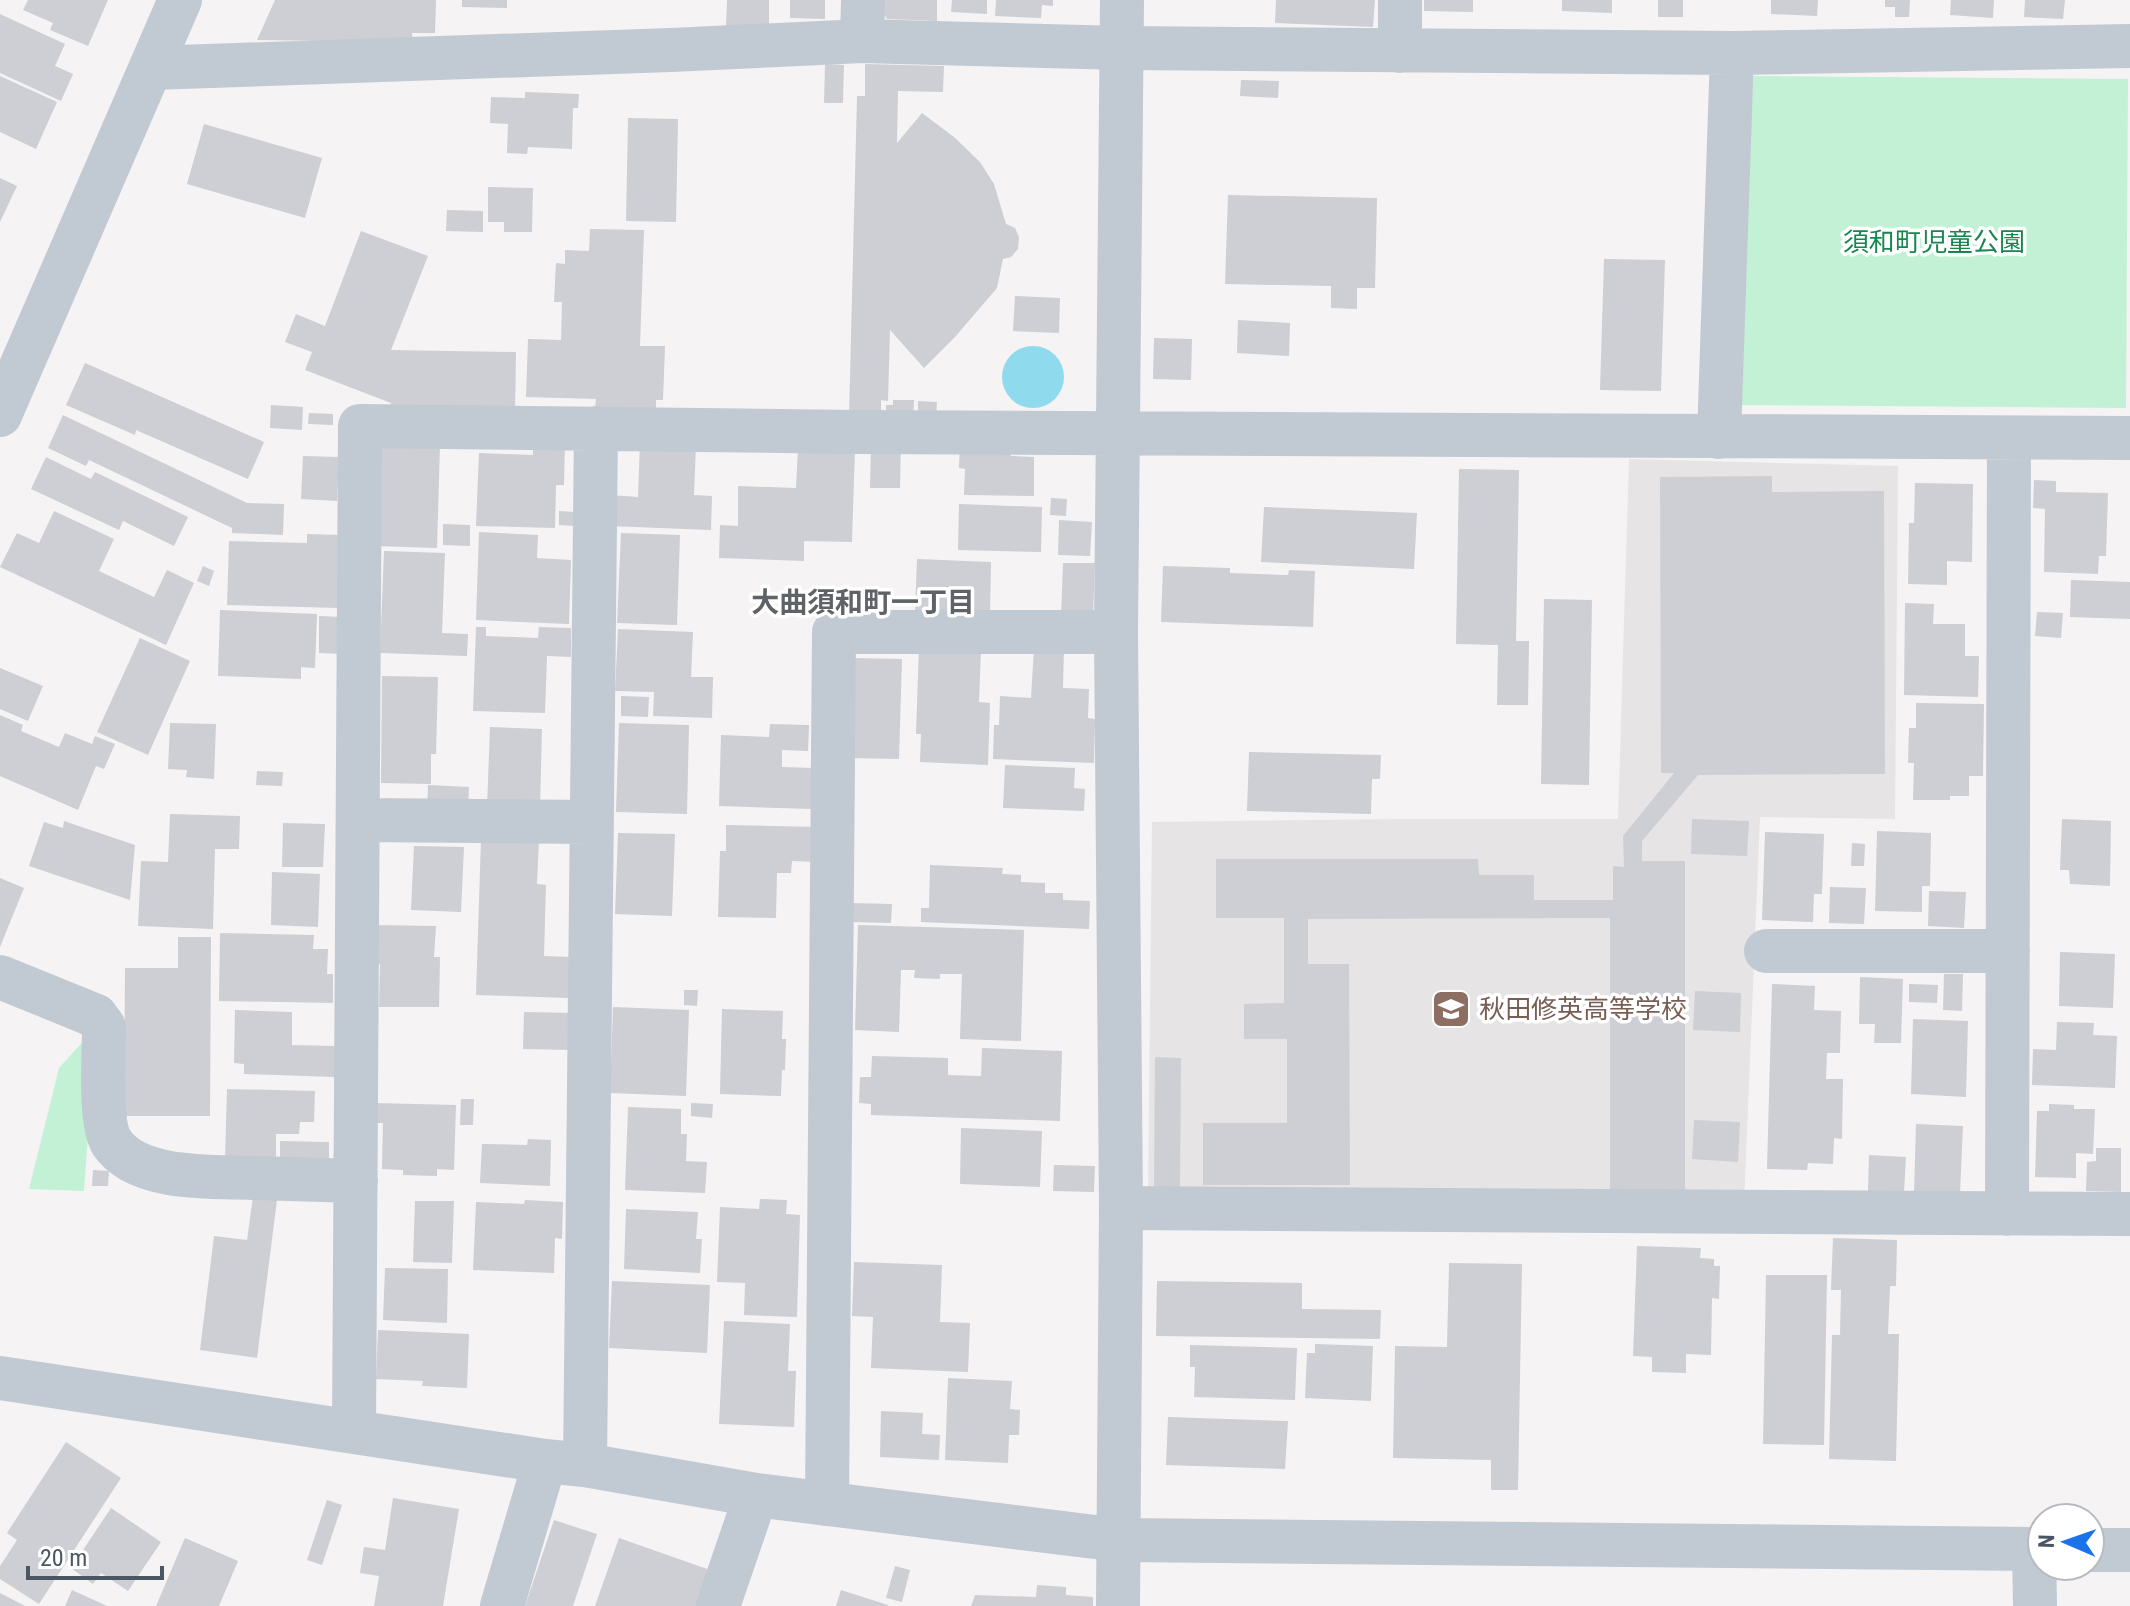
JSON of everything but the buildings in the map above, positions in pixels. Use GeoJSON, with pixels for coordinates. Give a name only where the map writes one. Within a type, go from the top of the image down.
{"type":"FeatureCollection","features":[{"type":"Feature","properties":{"kind":"street"},"geometry":{"type":"LineString","coordinates":[[0,415],[180,0]]}},
{"type":"Feature","properties":{"kind":"street"},"geometry":{"type":"LineString","coordinates":[[1118,1606],[1121,1208],[1116,632],[1122,0]]}},
{"type":"Feature","properties":{"kind":"street"},"geometry":{"type":"LineString","coordinates":[[1400,0],[1400,51]]}},
{"type":"Feature","properties":{"kind":"street"},"geometry":{"type":"LineString","coordinates":[[151,68],[671,50],[862,21],[1122,48],[1732,53],[2130,46]]}},
{"type":"Feature","properties":{"kind":"street"},"geometry":{"type":"LineString","coordinates":[[1719,437],[1732,53]]}},
{"type":"Feature","properties":{"kind":"street"},"geometry":{"type":"LineString","coordinates":[[354,1430],[360,426],[1118,434],[2130,438]]}},
{"type":"Feature","properties":{"kind":"street"},"geometry":{"type":"LineString","coordinates":[[502,1606],[565,1463],[591,822],[596,428]]}},
{"type":"Feature","properties":{"kind":"street"},"geometry":{"type":"LineString","coordinates":[[2007,1214],[2009,438]]}},
{"type":"Feature","properties":{"kind":"street"},"geometry":{"type":"LineString","coordinates":[[827,1504],[834,632],[1116,632]]}},
{"type":"Feature","properties":{"kind":"street"},"geometry":{"type":"LineString","coordinates":[[358,820],[591,822]]}},
{"type":"Feature","properties":{"kind":"street"},"geometry":{"type":"LineString","coordinates":[[1766,951],[2008,951]]}},
{"type":"Feature","properties":{"kind":"street"},"geometry":{"type":"LineString","coordinates":[[0,977],[96,1016],[104,1027],[105,1124],[112,1142],[127,1158],[150,1168],[181,1175],[356,1181]]}},
{"type":"Feature","properties":{"kind":"street"},"geometry":{"type":"LineString","coordinates":[[1121,1208],[2130,1214]]}},
{"type":"Feature","properties":{"kind":"street"},"geometry":{"type":"LineString","coordinates":[[0,1378],[354,1430],[756,1495],[1119,1540],[2026,1549]]}},
{"type":"Feature","properties":{"kind":"street"},"geometry":{"type":"LineString","coordinates":[[718,1606],[756,1495]]}},
{"type":"Feature","properties":{"kind":"street"},"geometry":{"type":"LineString","coordinates":[[2106,1550],[2130,1550]]}},
{"type":"Feature","properties":{"kind":"street"},"geometry":{"type":"LineString","coordinates":[[2035,1606],[2036,1582]]}},
{"type":"Feature","properties":{"kind":"shaded area","name":"秋田修英高等学校"},"geometry":{"type":"Polygon","coordinates":[[[1629,459],[1898,466],[1895,819],[1760,817],[1744,1204],[1148,1195],[1152,822],[1618,819],[1629,459]]]}},
{"type":"Feature","properties":{"kind":"green space","name":"須和町児童公園"},"geometry":{"type":"Polygon","coordinates":[[[1742,76],[2128,79],[2126,408],[1740,405],[1742,76]]]}},
{"type":"Feature","properties":{"kind":"green space"},"geometry":{"type":"Polygon","coordinates":[[[88,1036],[95,1038],[84,1191],[29,1189],[59,1068],[88,1036]]]}},
{"type":"Feature","properties":{"kind":"water"},"geometry":{"type":"Polygon","coordinates":[[[1033,346],[1055,355],[1064,377],[1055,399],[1033,408],[1011,399],[1002,377],[1011,355],[1033,346]]]}},
{"type":"Feature","properties":{"kind":"place","name":"秋田修英高等学校"},"geometry":{"type":"Point","coordinates":[1451,1009]}},
{"type":"Feature","properties":{"kind":"district","name":"大曲須和町一丁目"},"geometry":{"type":"Point","coordinates":[863,602]}}]}
